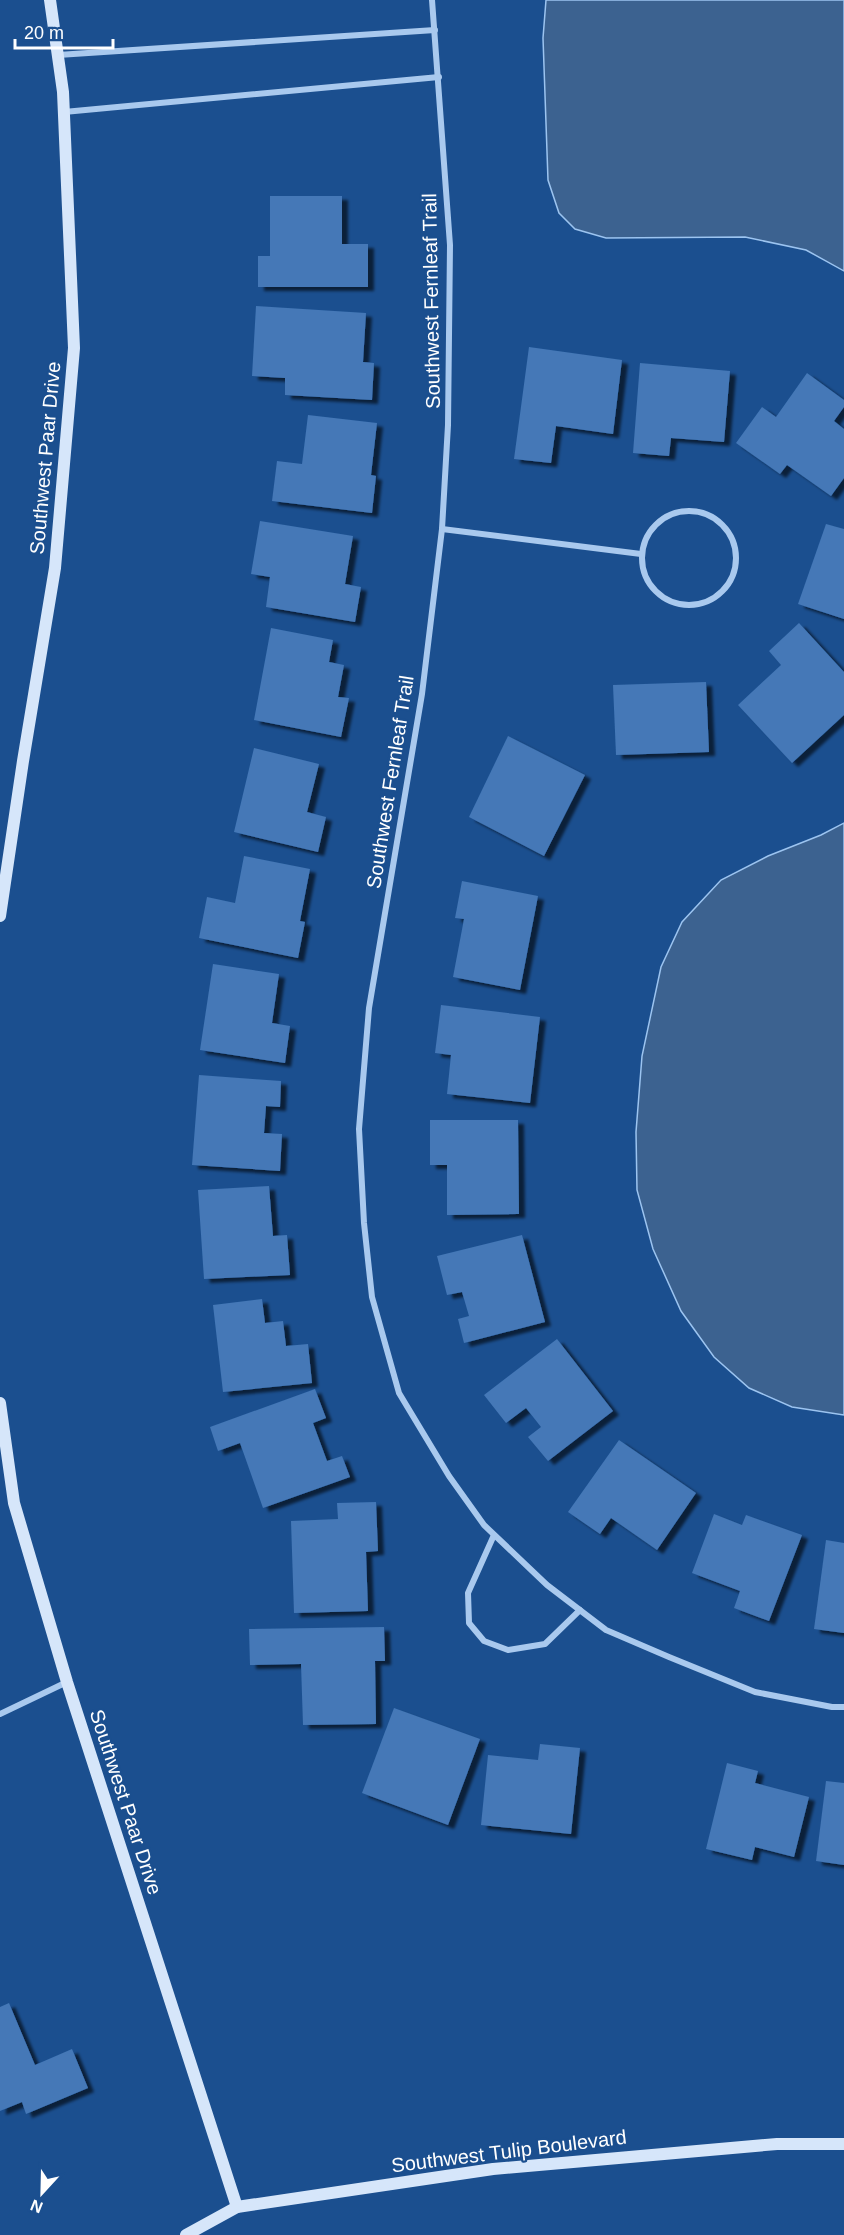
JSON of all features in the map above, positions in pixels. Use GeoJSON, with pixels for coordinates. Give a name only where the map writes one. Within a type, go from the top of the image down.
{"type":"FeatureCollection","features":[{"type":"Feature","properties":{"kind":"street","name":"Southwest Paar Drive"},"geometry":{"type":"LineString","coordinates":[[0,916],[22,761],[56,568],[73,359],[63,112],[50,0]]}},
{"type":"Feature","properties":{"kind":"street","name":"Southwest Fernleaf Trail"},"geometry":{"type":"LineString","coordinates":[[432,0],[450,245],[448,425],[442,529],[422,694],[369,1008],[359,1129],[364,1223],[372,1297],[399,1393],[449,1476],[484,1525],[548,1585],[606,1630],[755,1692],[832,1707],[844,1707]]}},
{"type":"Feature","properties":{"kind":"street"},"geometry":{"type":"LineString","coordinates":[[58,56],[435,30]]}},
{"type":"Feature","properties":{"kind":"street"},"geometry":{"type":"LineString","coordinates":[[63,112],[439,77]]}},
{"type":"Feature","properties":{"kind":"street"},"geometry":{"type":"LineString","coordinates":[[686,510],[709,514],[727,529],[736,550],[735,573],[722,592],[702,604],[680,605],[658,595],[645,577],[641,554],[648,532],[664,516],[686,510]]}},
{"type":"Feature","properties":{"kind":"street"},"geometry":{"type":"LineString","coordinates":[[442,529],[641,554]]}},
{"type":"Feature","properties":{"kind":"street","name":"Southwest Paar Drive"},"geometry":{"type":"LineString","coordinates":[[0,1403],[14,1503],[67,1682],[237,2207]]}},
{"type":"Feature","properties":{"kind":"street"},"geometry":{"type":"LineString","coordinates":[[494,1535],[468,1593],[469,1623],[484,1641],[508,1650],[545,1644],[580,1610]]}},
{"type":"Feature","properties":{"kind":"street"},"geometry":{"type":"LineString","coordinates":[[0,1714],[67,1682]]}},
{"type":"Feature","properties":{"kind":"street","name":"Southwest Tulip Boulevard"},"geometry":{"type":"LineString","coordinates":[[186,2235],[237,2207],[494,2169],[777,2144],[844,2144]]}},
{"type":"Feature","properties":{"kind":"water"},"geometry":{"type":"Polygon","coordinates":[[[546,0],[844,0],[844,271],[806,250],[745,237],[606,238],[575,229],[559,213],[548,180],[543,38],[546,0]]]}},
{"type":"Feature","properties":{"kind":"water"},"geometry":{"type":"Polygon","coordinates":[[[844,823],[844,1415],[792,1407],[749,1388],[714,1357],[681,1311],[653,1249],[637,1190],[636,1132],[642,1056],[661,967],[682,922],[721,880],[768,856],[821,835],[844,823]]]}},
{"type":"Feature","properties":{"kind":"building"},"geometry":{"type":"Polygon","coordinates":[[[270,196],[342,196],[342,244],[368,244],[368,287],[258,287],[258,256],[270,256],[270,196]]]}},
{"type":"Feature","properties":{"kind":"building"},"geometry":{"type":"Polygon","coordinates":[[[256,306],[366,313],[363,362],[374,363],[372,400],[285,395],[285,378],[252,376],[256,306]]]}},
{"type":"Feature","properties":{"kind":"building"},"geometry":{"type":"Polygon","coordinates":[[[529,347],[622,360],[613,434],[556,426],[551,463],[514,459],[529,347]]]}},
{"type":"Feature","properties":{"kind":"building"},"geometry":{"type":"Polygon","coordinates":[[[640,363],[730,371],[724,442],[671,438],[669,456],[633,453],[640,363]]]}},
{"type":"Feature","properties":{"kind":"building"},"geometry":{"type":"Polygon","coordinates":[[[807,373],[844,400],[844,407],[834,421],[844,429],[844,478],[831,496],[787,465],[780,474],[736,443],[762,407],[776,417],[807,373]]]}},
{"type":"Feature","properties":{"kind":"building"},"geometry":{"type":"Polygon","coordinates":[[[308,415],[377,423],[371,475],[376,476],[372,513],[272,501],[277,461],[302,464],[308,415]]]}},
{"type":"Feature","properties":{"kind":"building"},"geometry":{"type":"Polygon","coordinates":[[[260,521],[353,536],[345,584],[361,587],[355,622],[266,607],[270,577],[251,574],[260,521]]]}},
{"type":"Feature","properties":{"kind":"building"},"geometry":{"type":"Polygon","coordinates":[[[826,524],[844,529],[844,619],[798,604],[826,524]]]}},
{"type":"Feature","properties":{"kind":"building"},"geometry":{"type":"Polygon","coordinates":[[[799,623],[844,672],[844,715],[792,763],[738,705],[781,665],[769,651],[799,623]]]}},
{"type":"Feature","properties":{"kind":"building"},"geometry":{"type":"Polygon","coordinates":[[[271,628],[333,640],[329,662],[344,665],[338,697],[349,698],[341,737],[254,720],[271,628]]]}},
{"type":"Feature","properties":{"kind":"building"},"geometry":{"type":"Polygon","coordinates":[[[706,682],[709,752],[616,755],[613,685],[706,682]]]}},
{"type":"Feature","properties":{"kind":"building"},"geometry":{"type":"Polygon","coordinates":[[[508,736],[585,775],[544,856],[469,817],[508,736]]]}},
{"type":"Feature","properties":{"kind":"building"},"geometry":{"type":"Polygon","coordinates":[[[254,748],[319,764],[307,812],[326,817],[318,852],[234,832],[254,748]]]}},
{"type":"Feature","properties":{"kind":"building"},"geometry":{"type":"Polygon","coordinates":[[[244,856],[310,869],[300,921],[305,922],[298,958],[199,938],[207,897],[235,903],[244,856]]]}},
{"type":"Feature","properties":{"kind":"building"},"geometry":{"type":"Polygon","coordinates":[[[462,881],[538,896],[520,990],[453,977],[464,919],[455,918],[462,881]]]}},
{"type":"Feature","properties":{"kind":"building"},"geometry":{"type":"Polygon","coordinates":[[[213,964],[279,974],[272,1023],[290,1026],[285,1063],[200,1050],[213,964]]]}},
{"type":"Feature","properties":{"kind":"building"},"geometry":{"type":"Polygon","coordinates":[[[441,1005],[540,1017],[530,1103],[447,1094],[451,1055],[435,1053],[441,1005]]]}},
{"type":"Feature","properties":{"kind":"building"},"geometry":{"type":"Polygon","coordinates":[[[199,1075],[281,1081],[280,1107],[266,1106],[264,1133],[282,1134],[280,1171],[192,1165],[199,1075]]]}},
{"type":"Feature","properties":{"kind":"building"},"geometry":{"type":"Polygon","coordinates":[[[430,1120],[518,1120],[519,1214],[447,1215],[447,1165],[430,1165],[430,1120]]]}},
{"type":"Feature","properties":{"kind":"building"},"geometry":{"type":"Polygon","coordinates":[[[269,1186],[273,1236],[287,1235],[290,1275],[204,1279],[198,1190],[269,1186]]]}},
{"type":"Feature","properties":{"kind":"building"},"geometry":{"type":"Polygon","coordinates":[[[522,1235],[545,1322],[464,1343],[458,1319],[469,1316],[462,1292],[447,1295],[437,1256],[522,1235]]]}},
{"type":"Feature","properties":{"kind":"building"},"geometry":{"type":"Polygon","coordinates":[[[262,1299],[265,1323],[283,1321],[286,1346],[308,1344],[312,1383],[223,1392],[213,1305],[262,1299]]]}},
{"type":"Feature","properties":{"kind":"building"},"geometry":{"type":"Polygon","coordinates":[[[557,1339],[613,1411],[548,1461],[528,1437],[541,1427],[526,1408],[506,1423],[484,1395],[557,1339]]]}},
{"type":"Feature","properties":{"kind":"building"},"geometry":{"type":"Polygon","coordinates":[[[315,1389],[326,1418],[313,1423],[327,1461],[342,1456],[350,1477],[263,1508],[240,1443],[218,1451],[210,1427],[315,1389]]]}},
{"type":"Feature","properties":{"kind":"building"},"geometry":{"type":"Polygon","coordinates":[[[619,1440],[696,1493],[657,1550],[611,1518],[600,1534],[568,1512],[619,1440]]]}},
{"type":"Feature","properties":{"kind":"building"},"geometry":{"type":"Polygon","coordinates":[[[376,1502],[378,1551],[366,1552],[368,1611],[294,1613],[291,1521],[338,1519],[337,1503],[376,1502]]]}},
{"type":"Feature","properties":{"kind":"building"},"geometry":{"type":"Polygon","coordinates":[[[714,1514],[742,1525],[746,1515],[802,1535],[769,1621],[734,1608],[740,1591],[692,1573],[714,1514]]]}},
{"type":"Feature","properties":{"kind":"building"},"geometry":{"type":"Polygon","coordinates":[[[826,1540],[844,1543],[844,1633],[814,1629],[826,1540]]]}},
{"type":"Feature","properties":{"kind":"building"},"geometry":{"type":"Polygon","coordinates":[[[384,1627],[385,1661],[375,1661],[376,1724],[303,1725],[301,1664],[250,1665],[249,1629],[384,1627]]]}},
{"type":"Feature","properties":{"kind":"building"},"geometry":{"type":"Polygon","coordinates":[[[394,1708],[480,1739],[448,1825],[362,1793],[394,1708]]]}},
{"type":"Feature","properties":{"kind":"building"},"geometry":{"type":"Polygon","coordinates":[[[540,1744],[580,1748],[571,1834],[481,1825],[488,1755],[538,1760],[540,1744]]]}},
{"type":"Feature","properties":{"kind":"building"},"geometry":{"type":"Polygon","coordinates":[[[727,1763],[758,1771],[755,1783],[809,1797],[794,1857],[755,1847],[752,1860],[706,1849],[727,1763]]]}},
{"type":"Feature","properties":{"kind":"building"},"geometry":{"type":"Polygon","coordinates":[[[826,1781],[844,1783],[844,1865],[816,1861],[826,1781]]]}},
{"type":"Feature","properties":{"kind":"building"},"geometry":{"type":"Polygon","coordinates":[[[9,2003],[35,2065],[72,2049],[88,2088],[26,2114],[22,2102],[0,2111],[0,2007],[9,2003]]]}}]}
